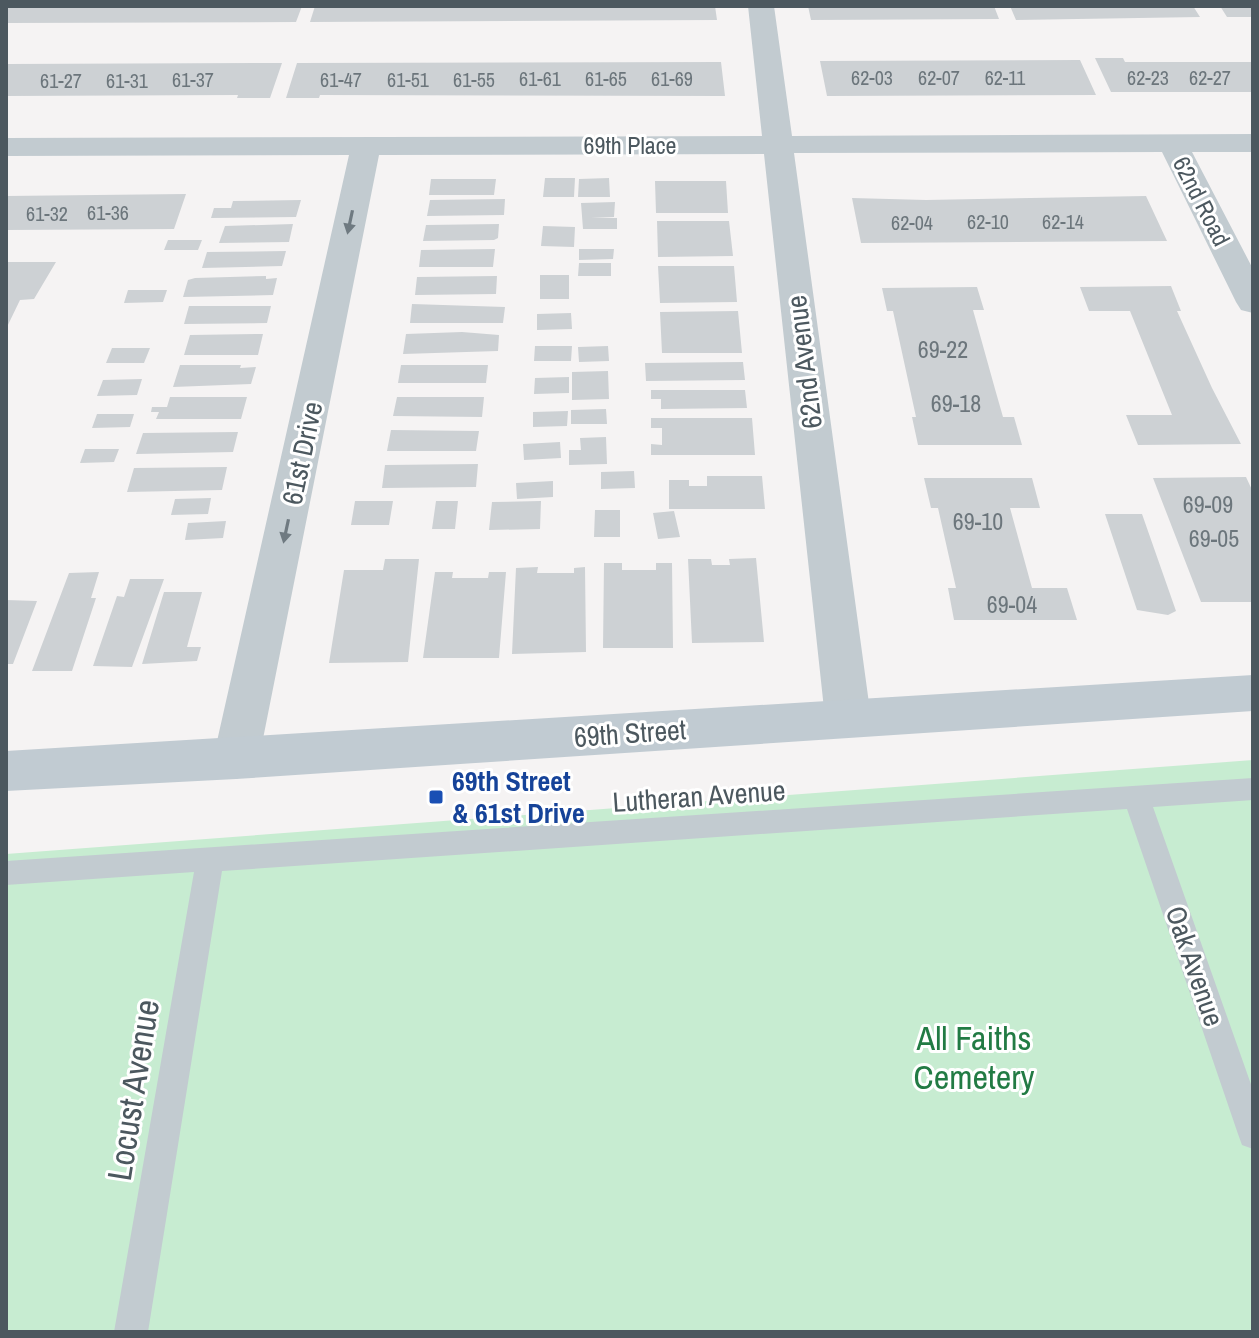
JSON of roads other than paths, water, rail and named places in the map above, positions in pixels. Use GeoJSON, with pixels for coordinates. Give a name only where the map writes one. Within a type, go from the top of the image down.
{"type":"FeatureCollection","features":[{"type":"Feature","properties":{"kind":"main road","name":"69th Street"},"geometry":{"type":"LineString","coordinates":[[6,771],[1253,693]]}},
{"type":"Feature","properties":{"kind":"street","name":"62nd Avenue"},"geometry":{"type":"LineString","coordinates":[[761,6],[848,718]]}},
{"type":"Feature","properties":{"kind":"street","name":"62nd Road"},"geometry":{"type":"LineString","coordinates":[[1172,143],[1253,302]]}},
{"type":"Feature","properties":{"kind":"street","name":"69th Place"},"geometry":{"type":"LineString","coordinates":[[6,147],[1253,143]]}},
{"type":"Feature","properties":{"kind":"street","name":"61st Drive"},"geometry":{"type":"LineString","coordinates":[[236,759],[366,146]]}},
{"type":"Feature","properties":{"kind":"lane","name":"Lutheran Avenue"},"geometry":{"type":"LineString","coordinates":[[6,873],[1253,789]]}},
{"type":"Feature","properties":{"kind":"lane","name":"Oak Avenue"},"geometry":{"type":"LineString","coordinates":[[1137,799],[1253,1134]]}},
{"type":"Feature","properties":{"kind":"lane","name":"Locust Avenue"},"geometry":{"type":"LineString","coordinates":[[131,1332],[210,860]]}},
{"type":"Feature","properties":{"kind":"place","name":"69th Street & 61st Drive"},"geometry":{"type":"Point","coordinates":[436,797]}},
{"type":"Feature","properties":{"kind":"park label","name":"All Faiths Cemetery"},"geometry":{"type":"Point","coordinates":[974,1058]}}]}
